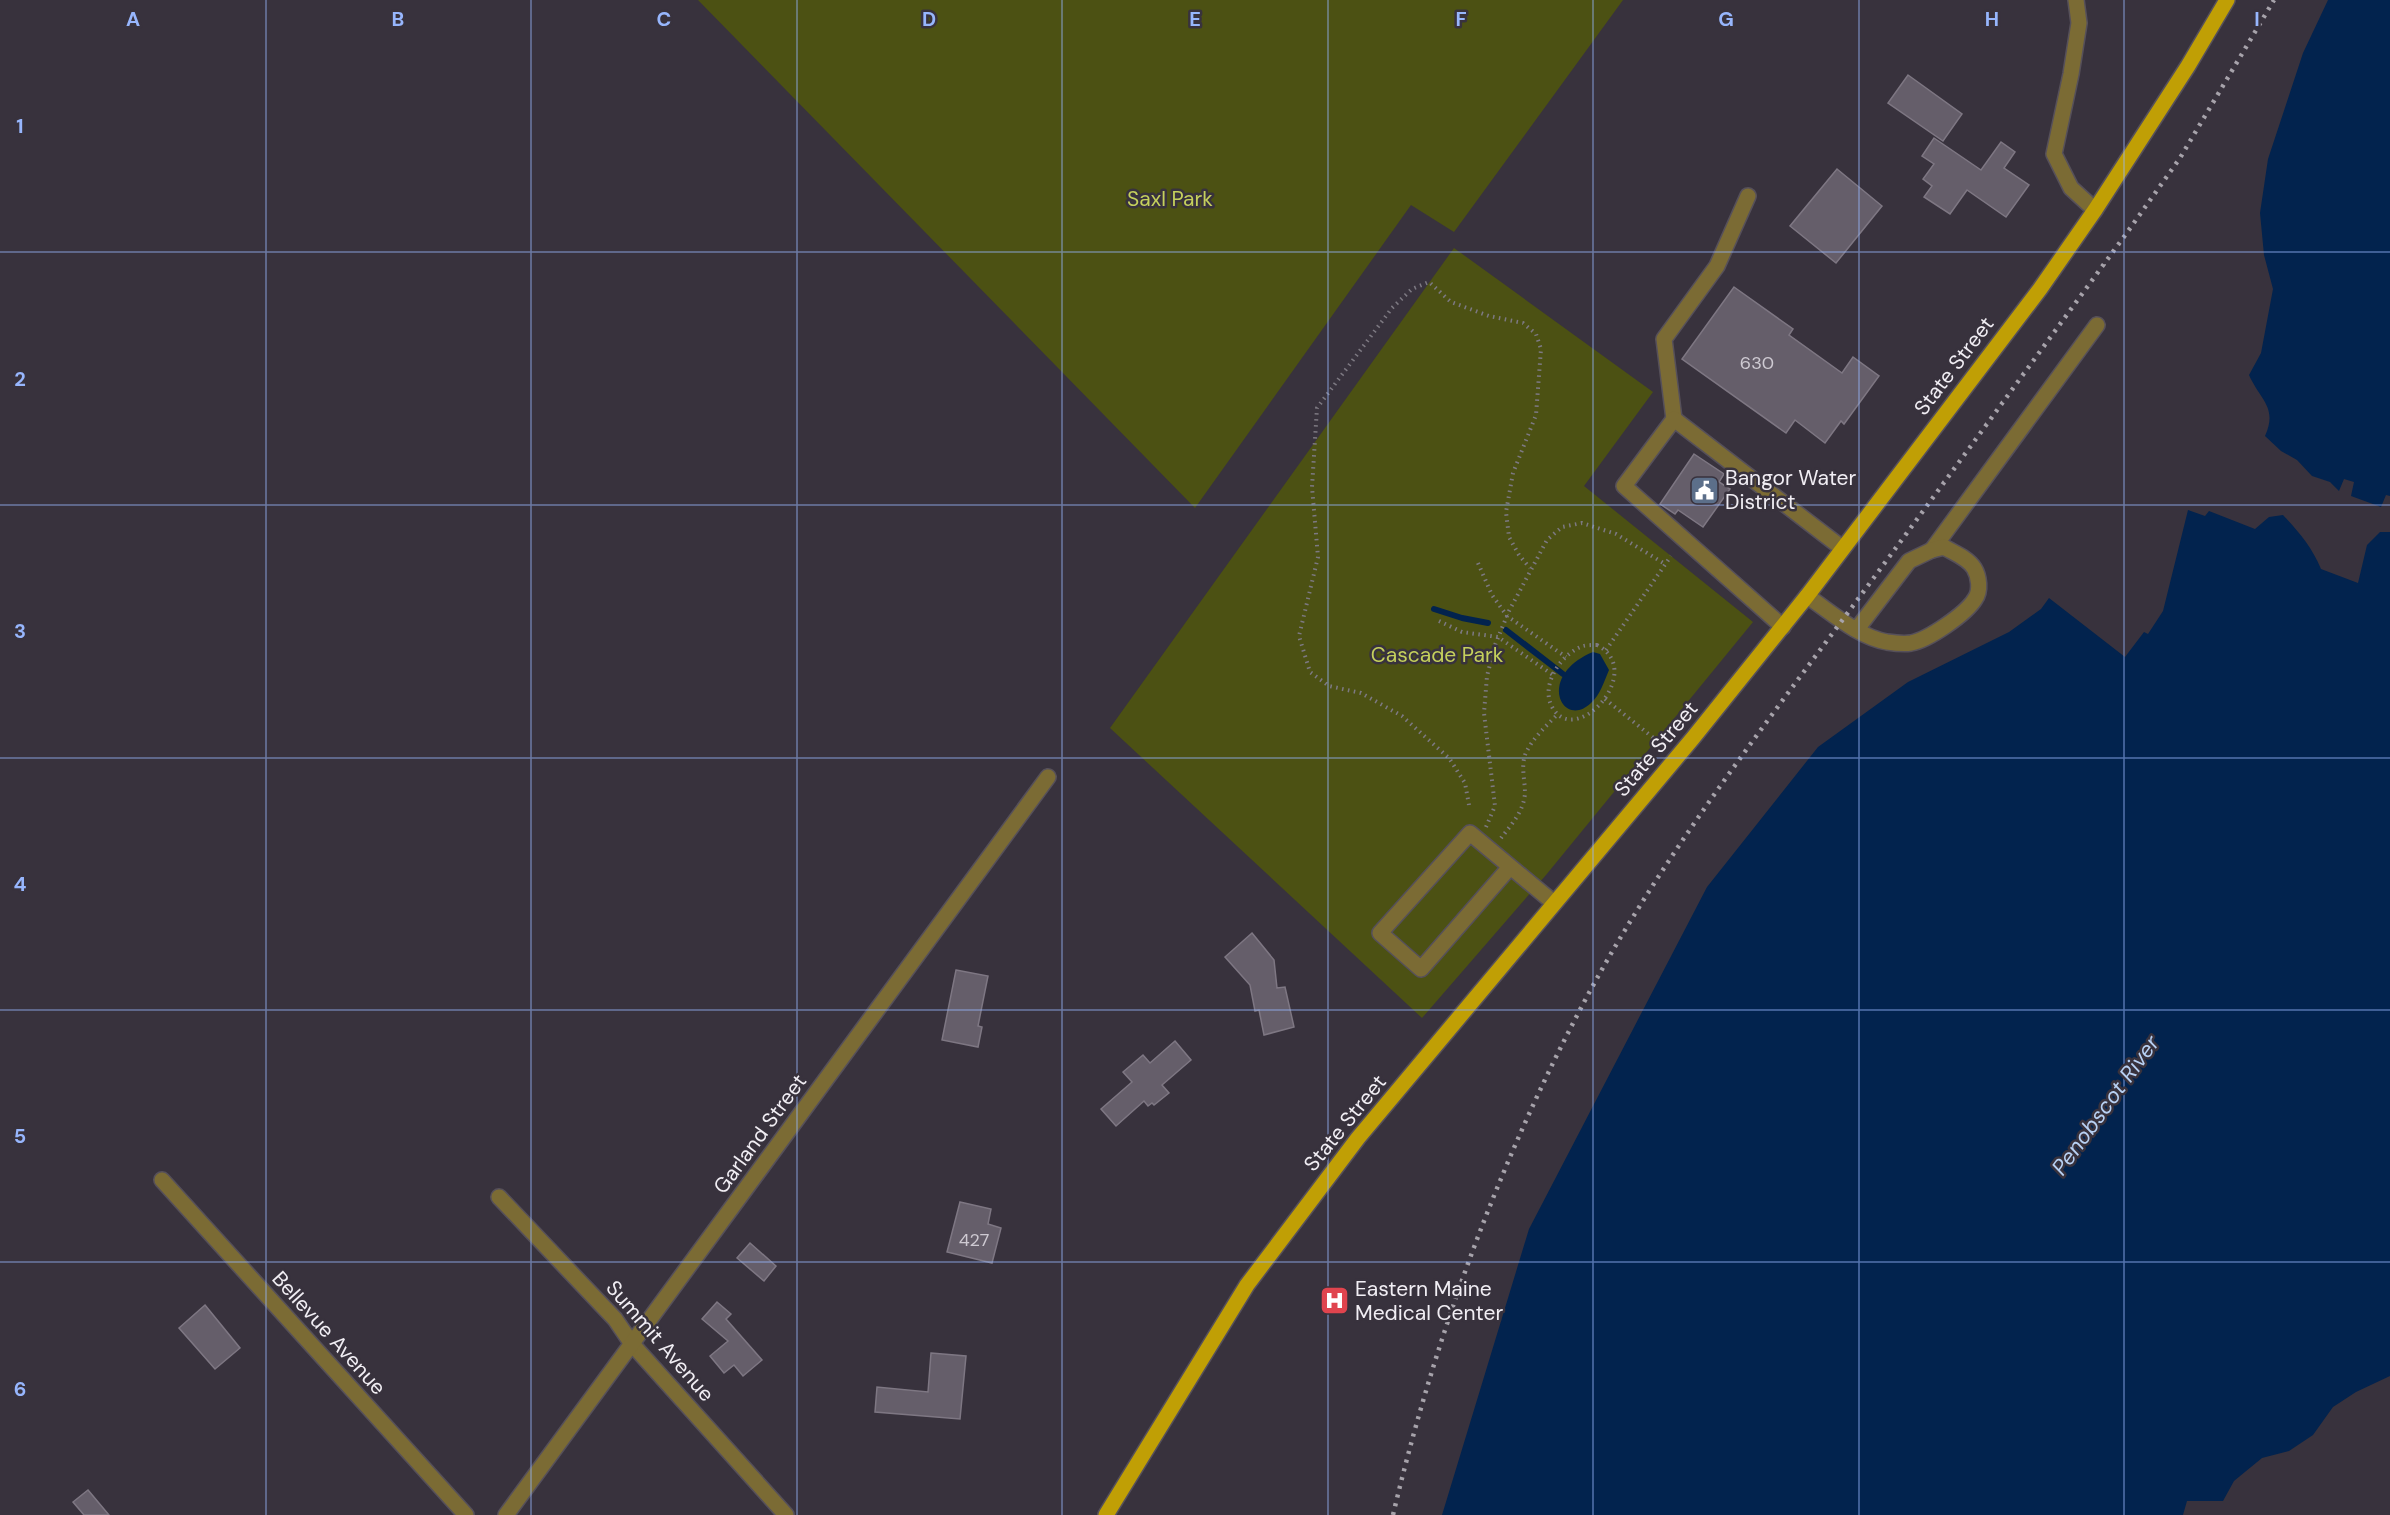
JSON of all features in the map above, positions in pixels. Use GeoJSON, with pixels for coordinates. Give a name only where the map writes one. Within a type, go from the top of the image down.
{"type":"FeatureCollection","features":[{"type":"Feature","properties":{"kind":"main road","name":"State Street"},"geometry":{"type":"LineString","coordinates":[[1106,1515],[1247,1285],[1358,1138],[1693,738],[1807,596],[2040,289],[2095,210],[2188,66],[2227,0]]}},
{"type":"Feature","properties":{"kind":"street"},"geometry":{"type":"LineString","coordinates":[[2076,0],[2079,23],[2054,154],[2071,188],[2095,210]]}},
{"type":"Feature","properties":{"kind":"street"},"geometry":{"type":"LineString","coordinates":[[1748,196],[1717,266],[1664,339],[1674,419],[1624,486],[1783,627]]}},
{"type":"Feature","properties":{"kind":"street"},"geometry":{"type":"LineString","coordinates":[[1932,550],[2097,325]]}},
{"type":"Feature","properties":{"kind":"street"},"geometry":{"type":"LineString","coordinates":[[1674,419],[1842,548]]}},
{"type":"Feature","properties":{"kind":"street"},"geometry":{"type":"LineString","coordinates":[[1807,596],[1857,628],[1870,636],[1885,641],[1912,643],[1944,627],[1976,598],[1979,580],[1974,567],[1944,547],[1908,561],[1857,628]]}},
{"type":"Feature","properties":{"kind":"street","name":"Garland Street"},"geometry":{"type":"LineString","coordinates":[[506,1515],[1048,777]]}},
{"type":"Feature","properties":{"kind":"street"},"geometry":{"type":"LineString","coordinates":[[1510,867],[1421,969],[1380,933],[1470,834],[1554,903]]}},
{"type":"Feature","properties":{"kind":"street","name":"Bellevue Avenue"},"geometry":{"type":"LineString","coordinates":[[162,1180],[466,1515]]}},
{"type":"Feature","properties":{"kind":"street","name":"Summit Avenue"},"geometry":{"type":"LineString","coordinates":[[499,1197],[615,1319],[632,1344],[786,1515]]}},
{"type":"Feature","properties":{"kind":"path"},"geometry":{"type":"LineString","coordinates":[[1469,806],[1465,783],[1449,758],[1402,716],[1361,693],[1329,686],[1310,672],[1299,636],[1318,557],[1312,487],[1317,408],[1392,308],[1412,289],[1429,282],[1451,302],[1489,316],[1523,323],[1536,334],[1539,341],[1541,349],[1536,415],[1513,473],[1506,512],[1509,537],[1519,555],[1530,568]]}},
{"type":"Feature","properties":{"kind":"path"},"geometry":{"type":"LineString","coordinates":[[1485,846],[1495,806],[1484,713],[1487,676],[1498,637],[1507,616],[1530,568],[1547,540],[1562,527],[1582,523],[1616,534],[1665,564]]}},
{"type":"Feature","properties":{"kind":"path"},"geometry":{"type":"LineString","coordinates":[[1606,650],[1671,556]]}},
{"type":"Feature","properties":{"kind":"path"},"geometry":{"type":"LineString","coordinates":[[1478,563],[1491,595],[1507,616],[1566,657]]}},
{"type":"Feature","properties":{"kind":"path"},"geometry":{"type":"LineString","coordinates":[[1439,621],[1462,632],[1498,637],[1554,674]]}},
{"type":"Feature","properties":{"kind":"path"},"geometry":{"type":"LineString","coordinates":[[1597,645],[1606,650],[1613,659],[1615,672],[1605,699],[1594,711],[1581,719],[1569,719],[1557,714],[1550,703],[1549,688],[1561,660],[1566,657],[1584,646],[1597,645]]}},
{"type":"Feature","properties":{"kind":"path"},"geometry":{"type":"LineString","coordinates":[[1605,699],[1656,740]]}},
{"type":"Feature","properties":{"kind":"path"},"geometry":{"type":"LineString","coordinates":[[1485,846],[1515,820],[1525,796],[1523,763],[1526,754],[1531,743],[1557,714]]}},
{"type":"Feature","properties":{"kind":"green space","name":"Saxl Park"},"geometry":{"type":"Polygon","coordinates":[[[698,0],[1623,0],[1454,232],[1411,205],[1195,508],[698,0]]]}},
{"type":"Feature","properties":{"kind":"green space","name":"Cascade Park"},"geometry":{"type":"Polygon","coordinates":[[[1454,248],[1653,392],[1584,486],[1753,622],[1546,875],[1422,1018],[1110,728],[1454,248]]]}},
{"type":"Feature","properties":{"kind":"water"},"geometry":{"type":"Polygon","coordinates":[[[2328,0],[2390,0],[2390,496],[2386,495],[2381,507],[2351,496],[2354,482],[2344,479],[2339,491],[2330,482],[2312,476],[2297,460],[2281,451],[2265,436],[2270,418],[2269,411],[2249,375],[2261,353],[2273,289],[2264,255],[2260,213],[2268,159],[2303,53],[2328,0]]]}},
{"type":"Feature","properties":{"kind":"water","name":"Penobscot River"},"geometry":{"type":"Polygon","coordinates":[[[2188,510],[2205,516],[2209,511],[2255,529],[2269,517],[2283,515],[2305,540],[2321,569],[2358,583],[2367,545],[2380,532],[2390,532],[2390,1376],[2356,1392],[2333,1407],[2313,1435],[2289,1451],[2262,1458],[2234,1481],[2223,1501],[2187,1501],[2183,1515],[1442,1515],[1529,1229],[1707,887],[1818,747],[1908,682],[2009,632],[2041,609],[2049,598],[2125,657],[2144,632],[2148,634],[2163,611],[2188,510]]]}},
{"type":"Feature","properties":{"kind":"water"},"geometry":{"type":"Polygon","coordinates":[[[1593,652],[1600,654],[1609,670],[1594,700],[1581,710],[1571,710],[1564,705],[1560,697],[1559,686],[1564,674],[1575,662],[1593,652]]]}},
{"type":"Feature","properties":{"kind":"building"},"geometry":{"type":"Polygon","coordinates":[[[1908,75],[1962,114],[1943,141],[1888,103],[1908,75]]]}},
{"type":"Feature","properties":{"kind":"building"},"geometry":{"type":"Polygon","coordinates":[[[1934,138],[1981,170],[2001,142],[2015,152],[2004,168],[2029,185],[2006,217],[1967,190],[1950,214],[1924,197],[1932,186],[1923,179],[1934,164],[1922,156],[1934,138]]]}},
{"type":"Feature","properties":{"kind":"building"},"geometry":{"type":"Polygon","coordinates":[[[1837,169],[1882,206],[1836,263],[1790,226],[1837,169]]]}},
{"type":"Feature","properties":{"kind":"building"},"geometry":{"type":"Polygon","coordinates":[[[1734,287],[1793,329],[1789,335],[1842,373],[1853,357],[1879,376],[1844,424],[1841,421],[1825,443],[1795,420],[1786,433],[1682,359],[1734,287]]]}},
{"type":"Feature","properties":{"kind":"building"},"geometry":{"type":"Polygon","coordinates":[[[1694,454],[1724,474],[1719,482],[1730,489],[1703,527],[1678,510],[1675,514],[1660,504],[1694,454]]]}},
{"type":"Feature","properties":{"kind":"building"},"geometry":{"type":"Polygon","coordinates":[[[1252,933],[1274,960],[1277,988],[1285,987],[1294,1027],[1264,1035],[1259,1010],[1255,1011],[1250,985],[1225,957],[1252,933]]]}},
{"type":"Feature","properties":{"kind":"building"},"geometry":{"type":"Polygon","coordinates":[[[956,970],[988,976],[978,1026],[982,1027],[978,1047],[942,1040],[956,970]]]}},
{"type":"Feature","properties":{"kind":"building"},"geometry":{"type":"Polygon","coordinates":[[[1175,1041],[1191,1060],[1162,1085],[1169,1093],[1154,1105],[1152,1103],[1148,1106],[1144,1101],[1116,1126],[1101,1109],[1132,1082],[1123,1072],[1143,1055],[1150,1063],[1175,1041]]]}},
{"type":"Feature","properties":{"kind":"building"},"geometry":{"type":"Polygon","coordinates":[[[960,1202],[991,1209],[988,1224],[1001,1228],[992,1263],[947,1252],[960,1202]]]}},
{"type":"Feature","properties":{"kind":"building"},"geometry":{"type":"Polygon","coordinates":[[[750,1243],[776,1266],[764,1281],[737,1258],[750,1243]]]}},
{"type":"Feature","properties":{"kind":"building"},"geometry":{"type":"Polygon","coordinates":[[[717,1302],[731,1314],[726,1319],[762,1360],[743,1376],[734,1365],[724,1373],[710,1356],[728,1341],[702,1319],[717,1302]]]}},
{"type":"Feature","properties":{"kind":"building"},"geometry":{"type":"Polygon","coordinates":[[[205,1305],[240,1348],[215,1369],[179,1328],[205,1305]]]}},
{"type":"Feature","properties":{"kind":"building"},"geometry":{"type":"Polygon","coordinates":[[[931,1353],[966,1356],[960,1419],[875,1412],[877,1387],[928,1392],[931,1353]]]}},
{"type":"Feature","properties":{"kind":"building"},"geometry":{"type":"Polygon","coordinates":[[[88,1490],[109,1515],[84,1515],[73,1502],[88,1490]]]}},
{"type":"Feature","properties":{"kind":"waterway"},"geometry":{"type":"LineString","coordinates":[[1434,609],[1488,623]]}},
{"type":"Feature","properties":{"kind":"waterway"},"geometry":{"type":"LineString","coordinates":[[1506,630],[1563,674]]}},
{"type":"Feature","properties":{"kind":"railway"},"geometry":{"type":"LineString","coordinates":[[1393,1515],[1429,1380],[1474,1247],[1500,1181],[1558,1053],[1616,945],[1703,810],[2180,158],[2274,0]]}},
{"type":"Feature","properties":{"kind":"place","name":"Bangor Water District"},"geometry":{"type":"Point","coordinates":[1704,490]}},
{"type":"Feature","properties":{"kind":"place","name":"Eastern Maine Medical Center"},"geometry":{"type":"Point","coordinates":[1334,1301]}}]}
